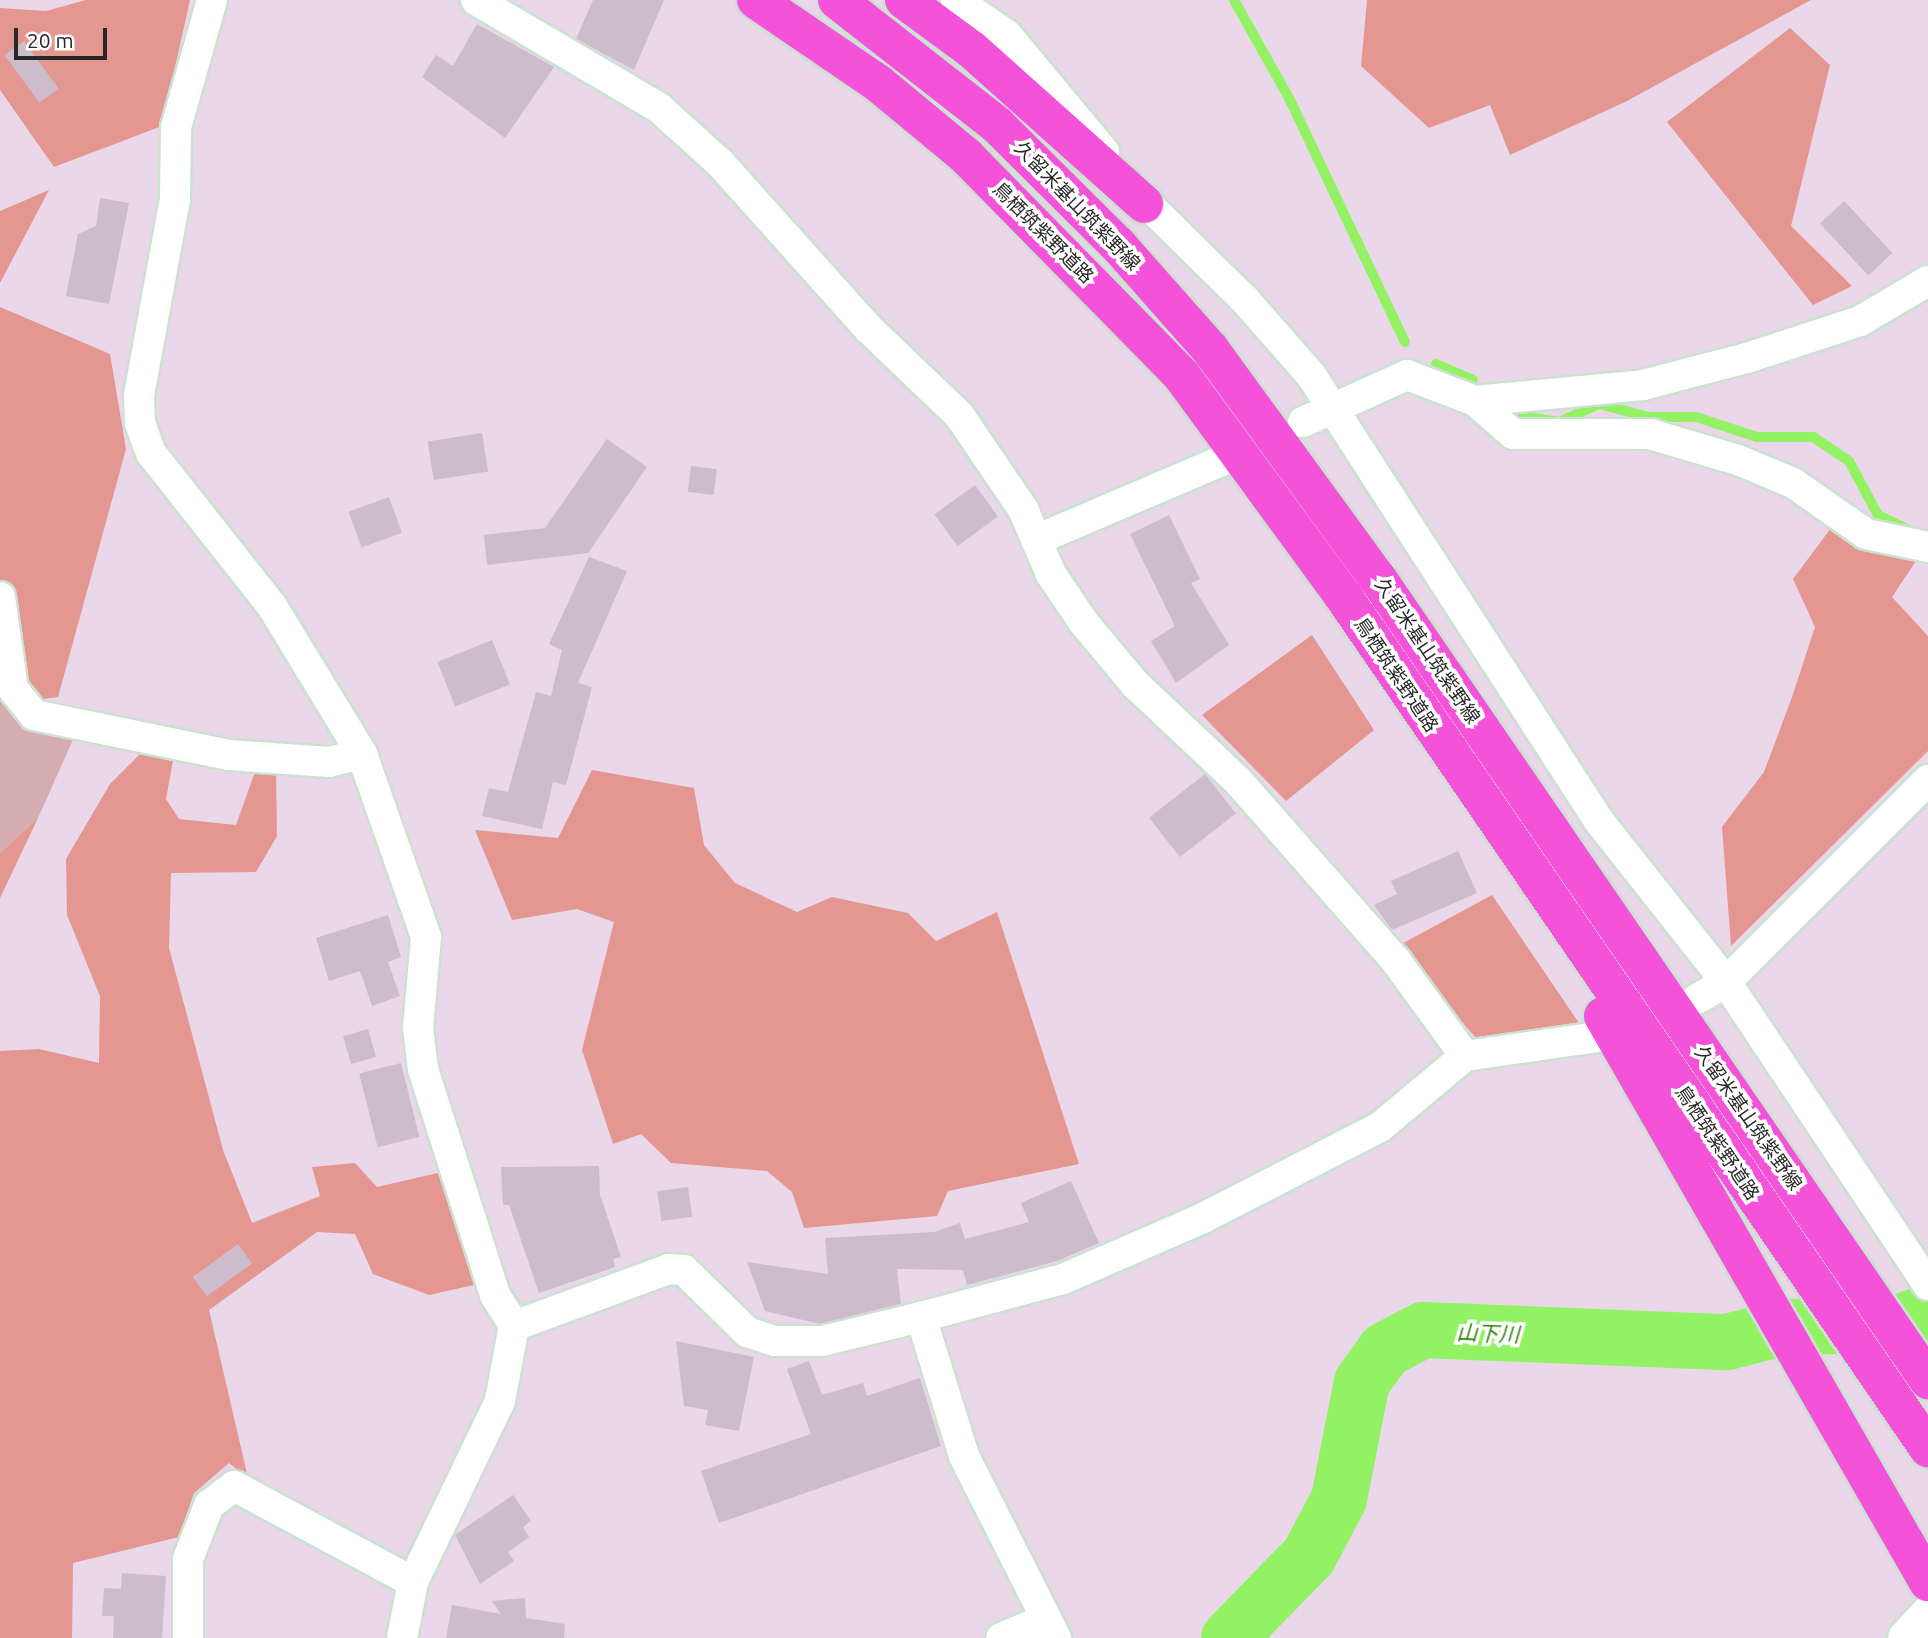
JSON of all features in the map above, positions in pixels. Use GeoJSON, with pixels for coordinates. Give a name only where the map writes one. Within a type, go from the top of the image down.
{"type":"FeatureCollection","features":[{"type":"Feature","properties":{"kind":"main road","name":"鳥栖筑紫野道路"},"geometry":{"type":"LineString","coordinates":[[756,0],[879,84],[966,156],[1182,376],[1448,752],[1928,1448]]}},
{"type":"Feature","properties":{"kind":"main road","name":"久留米基山筑紫野線"},"geometry":{"type":"LineString","coordinates":[[837,0],[998,126],[1118,245],[1210,348],[1378,579],[1924,1373]]}},
{"type":"Feature","properties":{"kind":"main road"},"geometry":{"type":"LineString","coordinates":[[904,0],[972,50],[1144,204]]}},
{"type":"Feature","properties":{"kind":"main road"},"geometry":{"type":"LineString","coordinates":[[1448,752],[1825,1412],[1928,1582]]}},
{"type":"Feature","properties":{"kind":"street"},"geometry":{"type":"LineString","coordinates":[[212,0],[176,127],[176,199],[139,396],[140,424],[151,453],[272,606],[362,754],[426,937],[418,1028],[426,1081],[495,1295],[514,1326],[500,1402],[413,1582],[402,1638]]}},
{"type":"Feature","properties":{"kind":"street"},"geometry":{"type":"LineString","coordinates":[[476,0],[638,92],[720,163],[869,329],[959,415],[1023,509],[1036,540],[1084,623],[1135,684],[1238,781],[1396,961],[1465,1056]]}},
{"type":"Feature","properties":{"kind":"street"},"geometry":{"type":"LineString","coordinates":[[956,0],[1007,35],[1144,204],[1245,300],[1334,409],[1599,821],[1726,982],[1928,1285]]}},
{"type":"Feature","properties":{"kind":"street"},"geometry":{"type":"LineString","coordinates":[[1475,401],[1643,385],[1747,358],[1860,321],[1928,281]]}},
{"type":"Feature","properties":{"kind":"street"},"geometry":{"type":"LineString","coordinates":[[1303,422],[1407,375],[1475,401],[1513,433],[1650,434],[1738,460],[1793,483],[1866,534],[1928,548]]}},
{"type":"Feature","properties":{"kind":"street"},"geometry":{"type":"LineString","coordinates":[[1036,540],[1221,461]]}},
{"type":"Feature","properties":{"kind":"street"},"geometry":{"type":"LineString","coordinates":[[0,597],[13,689],[34,715],[229,755],[329,762],[362,754]]}},
{"type":"Feature","properties":{"kind":"street"},"geometry":{"type":"LineString","coordinates":[[1697,999],[1726,982],[1928,780]]}},
{"type":"Feature","properties":{"kind":"street"},"geometry":{"type":"LineString","coordinates":[[514,1326],[669,1269],[684,1270],[747,1332],[774,1341],[821,1341],[921,1317],[1063,1279],[1203,1218],[1380,1127],[1465,1056],[1597,1037]]}},
{"type":"Feature","properties":{"kind":"street"},"geometry":{"type":"LineString","coordinates":[[921,1317],[964,1456],[1051,1628],[1000,1638]]}},
{"type":"Feature","properties":{"kind":"street"},"geometry":{"type":"LineString","coordinates":[[188,1638],[188,1559],[209,1505],[234,1486],[413,1582]]}},
{"type":"Feature","properties":{"kind":"street"},"geometry":{"type":"LineString","coordinates":[[1906,1638],[1928,1614]]}},
{"type":"Feature","properties":{"kind":"shaded area"},"geometry":{"type":"Polygon","coordinates":[[[86,0],[190,0],[162,126],[54,167],[0,90],[0,8],[46,11],[86,0]]]}},
{"type":"Feature","properties":{"kind":"shaded area"},"geometry":{"type":"Polygon","coordinates":[[[1367,0],[1811,0],[1627,101],[1510,155],[1490,105],[1429,128],[1361,66],[1367,0]]]}},
{"type":"Feature","properties":{"kind":"shaded area"},"geometry":{"type":"Polygon","coordinates":[[[1790,28],[1830,65],[1791,226],[1852,286],[1813,305],[1667,122],[1790,28]]]}},
{"type":"Feature","properties":{"kind":"shaded area"},"geometry":{"type":"Polygon","coordinates":[[[49,190],[0,283],[0,211],[49,190]]]}},
{"type":"Feature","properties":{"kind":"shaded area"},"geometry":{"type":"Polygon","coordinates":[[[0,307],[110,354],[126,449],[58,697],[0,705],[0,307]]]}},
{"type":"Feature","properties":{"kind":"shaded area"},"geometry":{"type":"Polygon","coordinates":[[[1834,524],[1918,558],[1892,597],[1928,636],[1928,751],[1731,946],[1722,827],[1764,772],[1792,697],[1815,627],[1793,579],[1834,524]]]}},
{"type":"Feature","properties":{"kind":"shaded area"},"geometry":{"type":"Polygon","coordinates":[[[1312,635],[1374,730],[1286,801],[1202,715],[1312,635]]]}},
{"type":"Feature","properties":{"kind":"shaded area"},"geometry":{"type":"Polygon","coordinates":[[[5,704],[22,723],[76,733],[38,818],[0,853],[0,705],[5,704]]]}},
{"type":"Feature","properties":{"kind":"shaded area"},"geometry":{"type":"Polygon","coordinates":[[[142,752],[174,755],[166,799],[179,819],[236,825],[256,769],[276,769],[277,836],[256,872],[171,873],[169,948],[223,1150],[252,1223],[320,1196],[312,1167],[355,1163],[377,1187],[442,1172],[478,1284],[429,1295],[373,1274],[355,1234],[317,1232],[209,1310],[248,1478],[229,1463],[194,1493],[179,1537],[73,1563],[72,1638],[0,1638],[0,1051],[39,1049],[99,1063],[100,996],[67,915],[66,859],[110,784],[142,752]]]}},
{"type":"Feature","properties":{"kind":"shaded area"},"geometry":{"type":"Polygon","coordinates":[[[592,770],[694,788],[704,845],[735,883],[797,912],[832,897],[908,913],[936,941],[997,912],[1079,1164],[948,1191],[937,1216],[804,1228],[792,1192],[767,1171],[671,1163],[641,1134],[613,1144],[582,1050],[614,922],[577,909],[512,920],[475,830],[558,838],[592,770]]]}},
{"type":"Feature","properties":{"kind":"shaded area"},"geometry":{"type":"Polygon","coordinates":[[[38,818],[0,898],[0,853],[38,818]]]}},
{"type":"Feature","properties":{"kind":"shaded area"},"geometry":{"type":"Polygon","coordinates":[[[1492,895],[1581,1026],[1477,1039],[1396,947],[1492,895]]]}},
{"type":"Feature","properties":{"kind":"building"},"geometry":{"type":"Polygon","coordinates":[[[593,0],[664,0],[634,70],[576,39],[593,0]]]}},
{"type":"Feature","properties":{"kind":"building"},"geometry":{"type":"Polygon","coordinates":[[[477,24],[554,67],[505,138],[422,77],[436,55],[453,66],[477,24]]]}},
{"type":"Feature","properties":{"kind":"building"},"geometry":{"type":"Polygon","coordinates":[[[24,41],[59,89],[39,103],[5,55],[24,41]]]}},
{"type":"Feature","properties":{"kind":"building"},"geometry":{"type":"Polygon","coordinates":[[[100,198],[129,203],[109,304],[66,296],[78,234],[96,226],[100,198]]]}},
{"type":"Feature","properties":{"kind":"building"},"geometry":{"type":"Polygon","coordinates":[[[1844,201],[1892,253],[1868,275],[1820,224],[1844,201]]]}},
{"type":"Feature","properties":{"kind":"building"},"geometry":{"type":"Polygon","coordinates":[[[482,433],[488,472],[434,480],[428,442],[482,433]]]}},
{"type":"Feature","properties":{"kind":"building"},"geometry":{"type":"Polygon","coordinates":[[[607,439],[647,467],[588,553],[487,565],[484,535],[545,528],[607,439]]]}},
{"type":"Feature","properties":{"kind":"building"},"geometry":{"type":"Polygon","coordinates":[[[691,466],[717,469],[714,495],[688,492],[691,466]]]}},
{"type":"Feature","properties":{"kind":"building"},"geometry":{"type":"Polygon","coordinates":[[[975,485],[998,517],[957,546],[935,514],[975,485]]]}},
{"type":"Feature","properties":{"kind":"building"},"geometry":{"type":"Polygon","coordinates":[[[389,497],[402,533],[362,547],[349,512],[389,497]]]}},
{"type":"Feature","properties":{"kind":"building"},"geometry":{"type":"Polygon","coordinates":[[[1169,515],[1200,579],[1191,583],[1229,645],[1176,683],[1151,641],[1175,626],[1130,534],[1169,515]]]}},
{"type":"Feature","properties":{"kind":"building"},"geometry":{"type":"Polygon","coordinates":[[[589,557],[627,571],[578,683],[592,687],[566,785],[553,782],[542,829],[482,816],[489,788],[508,792],[536,692],[551,696],[562,650],[549,644],[589,557]]]}},
{"type":"Feature","properties":{"kind":"building"},"geometry":{"type":"Polygon","coordinates":[[[492,640],[510,685],[455,707],[437,662],[492,640]]]}},
{"type":"Feature","properties":{"kind":"building"},"geometry":{"type":"Polygon","coordinates":[[[1205,774],[1236,813],[1180,857],[1149,818],[1205,774]]]}},
{"type":"Feature","properties":{"kind":"building"},"geometry":{"type":"Polygon","coordinates":[[[1458,851],[1477,893],[1392,930],[1374,905],[1397,894],[1391,881],[1458,851]]]}},
{"type":"Feature","properties":{"kind":"building"},"geometry":{"type":"Polygon","coordinates":[[[388,915],[401,957],[388,962],[400,996],[372,1006],[360,971],[329,981],[316,938],[388,915]]]}},
{"type":"Feature","properties":{"kind":"building"},"geometry":{"type":"Polygon","coordinates":[[[368,1029],[376,1057],[351,1064],[343,1036],[368,1029]]]}},
{"type":"Feature","properties":{"kind":"building"},"geometry":{"type":"Polygon","coordinates":[[[401,1063],[419,1137],[378,1147],[359,1073],[401,1063]]]}},
{"type":"Feature","properties":{"kind":"building"},"geometry":{"type":"Polygon","coordinates":[[[599,1166],[600,1195],[621,1257],[613,1259],[615,1267],[539,1293],[509,1205],[503,1205],[501,1167],[599,1166]]]}},
{"type":"Feature","properties":{"kind":"building"},"geometry":{"type":"Polygon","coordinates":[[[1071,1181],[1099,1243],[1057,1261],[967,1285],[963,1270],[897,1269],[901,1304],[820,1324],[765,1311],[747,1262],[828,1274],[825,1238],[934,1232],[960,1223],[965,1239],[1029,1222],[1021,1203],[1071,1181]]]}},
{"type":"Feature","properties":{"kind":"building"},"geometry":{"type":"Polygon","coordinates":[[[688,1187],[692,1217],[661,1221],[657,1191],[688,1187]]]}},
{"type":"Feature","properties":{"kind":"building"},"geometry":{"type":"Polygon","coordinates":[[[238,1244],[252,1263],[207,1296],[193,1277],[238,1244]]]}},
{"type":"Feature","properties":{"kind":"building"},"geometry":{"type":"Polygon","coordinates":[[[676,1341],[754,1357],[739,1431],[705,1425],[708,1410],[684,1406],[676,1341]]]}},
{"type":"Feature","properties":{"kind":"building"},"geometry":{"type":"Polygon","coordinates":[[[809,1361],[822,1395],[863,1383],[867,1396],[920,1378],[941,1446],[719,1523],[701,1471],[811,1434],[787,1369],[809,1361]]]}},
{"type":"Feature","properties":{"kind":"building"},"geometry":{"type":"Polygon","coordinates":[[[513,1495],[531,1521],[523,1527],[529,1537],[508,1552],[514,1561],[480,1584],[455,1535],[513,1495]]]}},
{"type":"Feature","properties":{"kind":"building"},"geometry":{"type":"Polygon","coordinates":[[[122,1573],[166,1576],[162,1638],[113,1638],[114,1616],[102,1616],[104,1588],[121,1589],[122,1573]]]}},
{"type":"Feature","properties":{"kind":"building"},"geometry":{"type":"Polygon","coordinates":[[[525,1598],[526,1618],[565,1624],[564,1638],[446,1638],[452,1605],[501,1614],[492,1601],[525,1598]]]}},
{"type":"Feature","properties":{"kind":"waterway"},"geometry":{"type":"LineString","coordinates":[[1234,0],[1289,98],[1405,342]]}},
{"type":"Feature","properties":{"kind":"waterway"},"geometry":{"type":"LineString","coordinates":[[1436,364],[1473,380]]}},
{"type":"Feature","properties":{"kind":"waterway"},"geometry":{"type":"LineString","coordinates":[[1508,414],[1559,422],[1599,404],[1649,417],[1696,417],[1757,437],[1813,437],[1849,461],[1878,515],[1911,531]]}},
{"type":"Feature","properties":{"kind":"waterway","name":"山下川"},"geometry":{"type":"LineString","coordinates":[[1229,1638],[1309,1556],[1339,1499],[1362,1382],[1385,1350],[1423,1330],[1727,1342],[1786,1327],[1892,1325],[1928,1312]]}}]}
